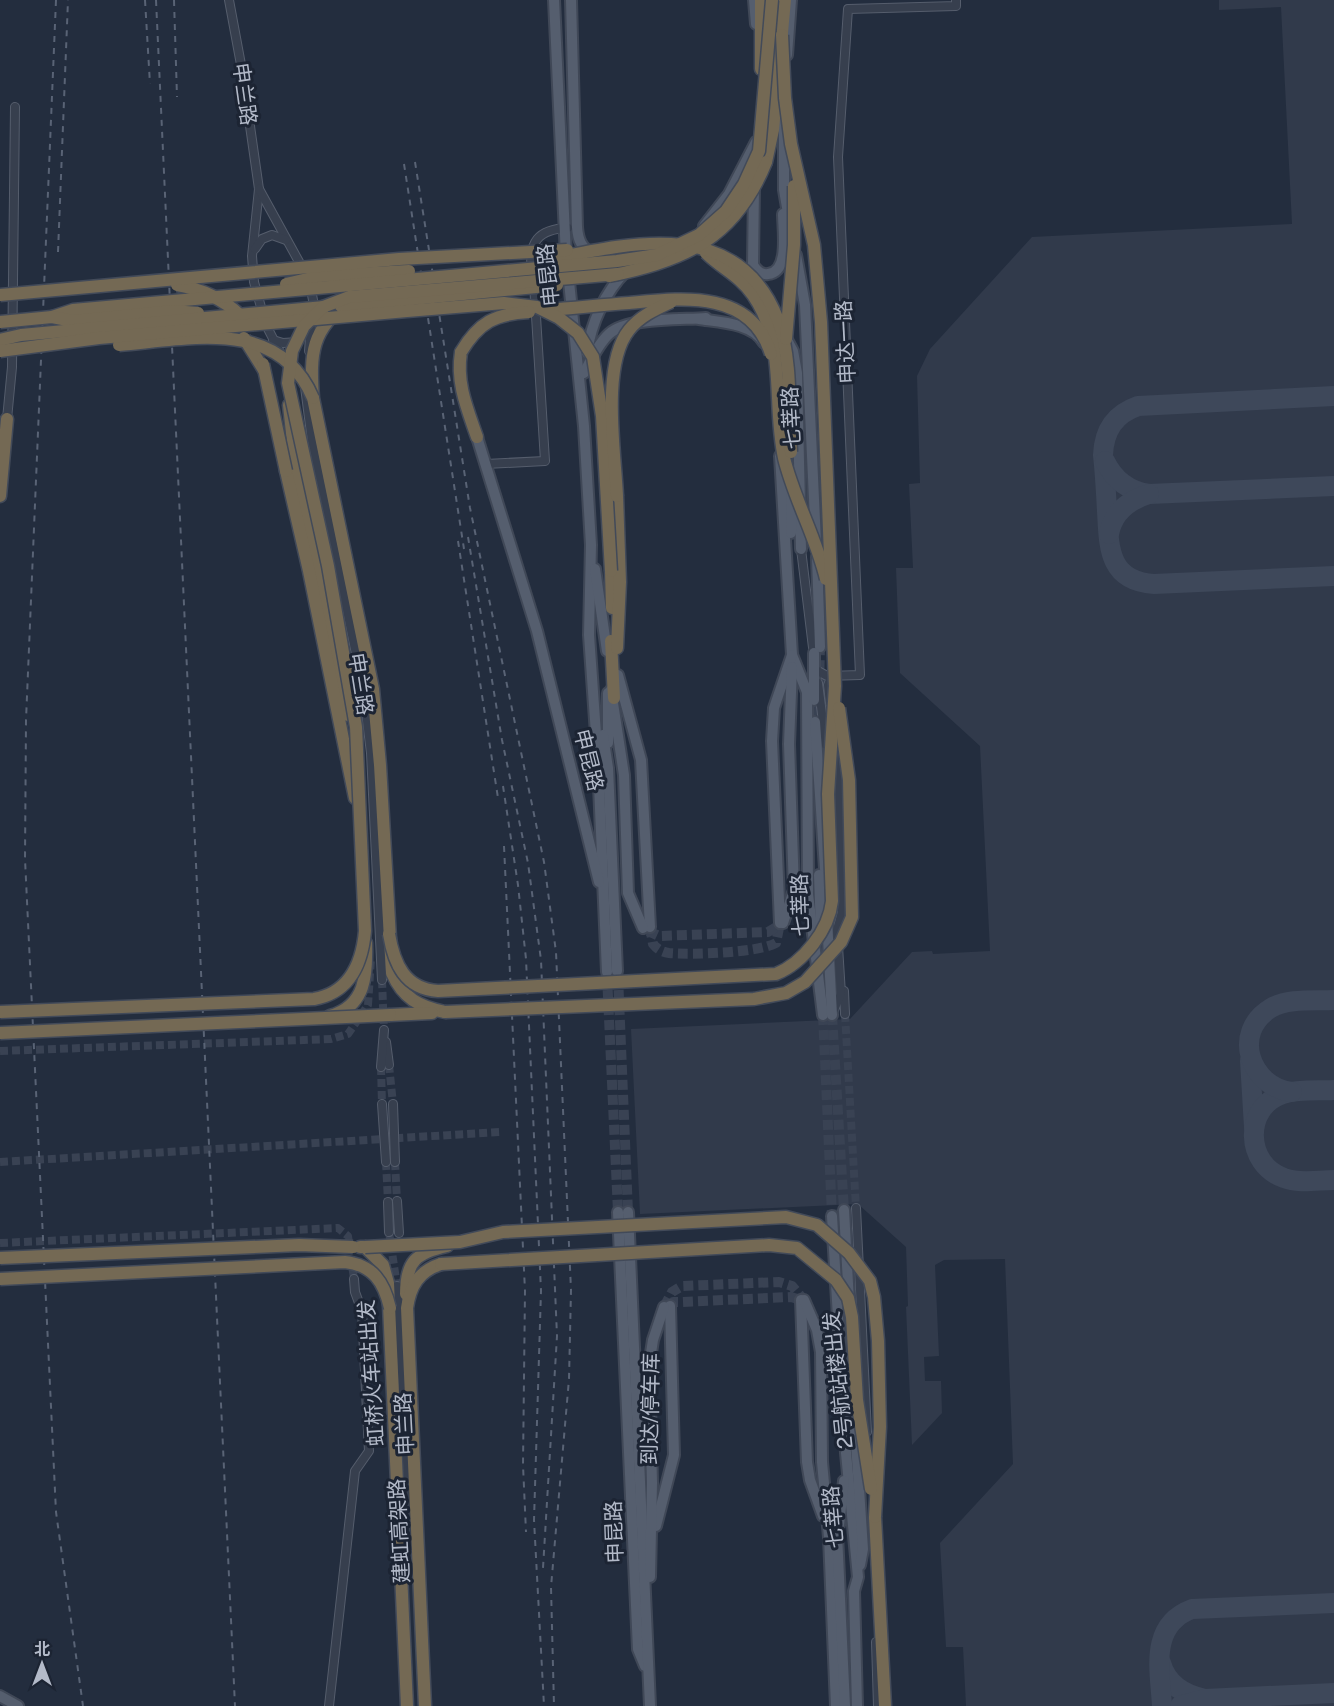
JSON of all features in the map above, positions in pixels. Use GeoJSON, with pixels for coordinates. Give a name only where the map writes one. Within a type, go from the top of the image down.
{"type":"FeatureCollection","features":[{"type":"Feature","properties":{"kind":"highway"},"geometry":{"type":"LineString","coordinates":[[761,69],[763,0]]}},
{"type":"Feature","properties":{"kind":"highway"},"geometry":{"type":"LineString","coordinates":[[0,322],[52,317],[73,310],[617,261],[657,255],[699,235],[726,211],[744,184],[759,151],[772,0]]}},
{"type":"Feature","properties":{"kind":"highway"},"geometry":{"type":"LineString","coordinates":[[0,340],[21,335],[534,290],[662,264],[688,254],[715,236],[740,212],[755,188],[766,162],[773,130],[785,0]]}},
{"type":"Feature","properties":{"kind":"highway"},"geometry":{"type":"LineString","coordinates":[[782,35],[785,98],[796,210],[784,352]]}},
{"type":"Feature","properties":{"kind":"highway"},"geometry":{"type":"LineString","coordinates":[[0,1033],[754,999],[786,993],[806,982],[841,942],[848,931],[853,910],[847,753],[838,681],[832,600],[819,285],[814,245],[791,144]]}},
{"type":"Feature","properties":{"kind":"highway"},"geometry":{"type":"LineString","coordinates":[[230,296],[320,276],[536,262],[594,250],[651,242],[677,242],[715,251],[736,263],[763,289],[778,321],[784,352],[791,452]]}},
{"type":"Feature","properties":{"kind":"highway"},"geometry":{"type":"LineString","coordinates":[[0,296],[396,259],[594,250]]}},
{"type":"Feature","properties":{"kind":"highway"},"geometry":{"type":"LineString","coordinates":[[703,250],[732,272],[753,294],[770,324],[776,354],[784,459],[820,553],[832,600]]}},
{"type":"Feature","properties":{"kind":"highway"},"geometry":{"type":"LineString","coordinates":[[352,732],[319,568],[296,470],[288,383],[292,351],[304,326],[323,307],[349,297],[618,274]]}},
{"type":"Feature","properties":{"kind":"highway"},"geometry":{"type":"LineString","coordinates":[[309,396],[311,360],[317,336],[331,314],[367,289],[402,279]]}},
{"type":"Feature","properties":{"kind":"highway"},"geometry":{"type":"LineString","coordinates":[[134,283],[163,283],[192,288],[225,302],[248,322],[258,341],[363,837]]}},
{"type":"Feature","properties":{"kind":"highway"},"geometry":{"type":"LineString","coordinates":[[477,437],[462,395],[458,371],[461,352],[472,333],[492,319],[514,313],[678,299],[718,302],[739,311],[757,328],[768,347],[777,376]]}},
{"type":"Feature","properties":{"kind":"highway"},"geometry":{"type":"LineString","coordinates":[[617,648],[620,582],[612,376],[616,352],[630,330],[648,313],[678,299]]}},
{"type":"Feature","properties":{"kind":"highway"},"geometry":{"type":"LineString","coordinates":[[22,349],[99,338],[504,303],[537,307],[559,318],[579,333],[593,357],[602,416],[611,572],[614,698]]}},
{"type":"Feature","properties":{"kind":"highway"},"geometry":{"type":"LineString","coordinates":[[52,317],[73,321],[173,311],[214,316],[231,326],[243,337],[264,370]]}},
{"type":"Feature","properties":{"kind":"highway"},"geometry":{"type":"LineString","coordinates":[[0,351],[228,338],[251,341],[284,358],[299,373],[309,396],[373,688],[380,765],[390,965],[399,987],[419,1005],[445,1012]]}},
{"type":"Feature","properties":{"kind":"highway"},"geometry":{"type":"LineString","coordinates":[[288,383],[347,665],[356,727],[363,837],[366,967],[361,993],[356,1001],[343,1011],[320,1018]]}},
{"type":"Feature","properties":{"kind":"highway"},"geometry":{"type":"LineString","coordinates":[[0,496],[7,418]]}},
{"type":"Feature","properties":{"kind":"highway"},"geometry":{"type":"LineString","coordinates":[[277,425],[296,470]]}},
{"type":"Feature","properties":{"kind":"highway"},"geometry":{"type":"LineString","coordinates":[[612,621],[617,648]]}},
{"type":"Feature","properties":{"kind":"highway"},"geometry":{"type":"LineString","coordinates":[[389,934],[400,970],[406,980],[425,990],[754,976],[776,974],[786,970],[816,938],[831,909],[828,794],[838,681]]}},
{"type":"Feature","properties":{"kind":"highway"},"geometry":{"type":"LineString","coordinates":[[0,1012],[322,997],[339,989],[354,973],[362,953],[365,932]]}},
{"type":"Feature","properties":{"kind":"highway"},"geometry":{"type":"LineString","coordinates":[[407,1308],[407,1274],[413,1261],[434,1249],[503,1232],[786,1217],[817,1225],[862,1268],[874,1297],[880,1426],[875,1517]]}},
{"type":"Feature","properties":{"kind":"highway"},"geometry":{"type":"LineString","coordinates":[[0,1258],[299,1245],[365,1247],[460,1242]]}},
{"type":"Feature","properties":{"kind":"highway","name":"2号航站楼出发"},"geometry":{"type":"LineString","coordinates":[[441,1264],[769,1245],[797,1248],[836,1280],[848,1298],[852,1317],[857,1400],[875,1517],[885,1706]]}},
{"type":"Feature","properties":{"kind":"highway"},"geometry":{"type":"LineString","coordinates":[[365,1247],[383,1265],[390,1308]]}},
{"type":"Feature","properties":{"kind":"highway","name":"虹桥火车站出发"},"geometry":{"type":"LineString","coordinates":[[0,1279],[345,1262],[356,1263],[373,1272],[384,1286],[390,1308],[407,1706]]}},
{"type":"Feature","properties":{"kind":"highway","name":"建虹高架路"},"geometry":{"type":"LineString","coordinates":[[426,1706],[407,1308],[417,1277],[441,1264]]}},
{"type":"Feature","properties":{"kind":"main road","name":"申昆路"},"geometry":{"type":"LineString","coordinates":[[554,0],[563,228],[584,426],[591,545],[589,635],[598,762],[607,957]]}},
{"type":"Feature","properties":{"kind":"main road","name":"申昆路"},"geometry":{"type":"LineString","coordinates":[[571,0],[577,227]]}},
{"type":"Feature","properties":{"kind":"main road","name":"七莘路"},"geometry":{"type":"LineString","coordinates":[[754,0],[761,69],[756,142],[753,265],[758,272],[766,275],[775,272],[782,264],[784,97],[791,0]]}},
{"type":"Feature","properties":{"kind":"main road"},"geometry":{"type":"LineString","coordinates":[[584,426],[584,373],[588,344],[596,318],[612,288],[628,268],[678,247],[704,226],[729,194],[756,142]]}},
{"type":"Feature","properties":{"kind":"main road","name":"七莘路"},"geometry":{"type":"LineString","coordinates":[[783,189],[805,305],[817,650],[814,703],[828,1015]]}},
{"type":"Feature","properties":{"kind":"main road"},"geometry":{"type":"LineString","coordinates":[[577,227],[578,238],[584,249],[599,259],[623,260],[653,256]]}},
{"type":"Feature","properties":{"kind":"main road"},"geometry":{"type":"LineString","coordinates":[[584,373],[599,346],[611,332],[627,324],[728,317],[753,319],[770,324],[784,334],[793,351],[797,373],[802,479],[801,549]]}},
{"type":"Feature","properties":{"kind":"main road"},"geometry":{"type":"LineString","coordinates":[[699,319],[732,324],[761,338],[769,352],[775,375],[792,655],[789,744],[794,890],[782,923],[772,741],[774,708],[792,655]]}},
{"type":"Feature","properties":{"kind":"main road","name":"申昆路"},"geometry":{"type":"LineString","coordinates":[[477,437],[537,631],[600,885],[607,957],[612,971],[608,768],[600,717],[593,700]]}},
{"type":"Feature","properties":{"kind":"main road"},"geometry":{"type":"LineString","coordinates":[[788,563],[793,510],[791,452]]}},
{"type":"Feature","properties":{"kind":"main road"},"geometry":{"type":"LineString","coordinates":[[793,510],[801,549]]}},
{"type":"Feature","properties":{"kind":"main road","name":"申昆路"},"geometry":{"type":"LineString","coordinates":[[591,545],[606,631],[608,680],[614,698],[624,775],[628,894],[646,928],[640,760],[618,684],[617,648]]}},
{"type":"Feature","properties":{"kind":"main road"},"geometry":{"type":"LineString","coordinates":[[792,655],[807,692],[808,894],[828,1015]]}},
{"type":"Feature","properties":{"kind":"main road"},"geometry":{"type":"LineString","coordinates":[[608,680],[608,768]]}},
{"type":"Feature","properties":{"kind":"main road","name":"七莘路"},"geometry":{"type":"LineString","coordinates":[[816,794],[828,1015]]}},
{"type":"Feature","properties":{"kind":"main road"},"geometry":{"type":"LineString","coordinates":[[844,1210],[863,1549],[858,1577]]}},
{"type":"Feature","properties":{"kind":"main road","name":"申昆路"},"geometry":{"type":"LineString","coordinates":[[648,1675],[638,1649],[624,1387],[623,1212],[637,1424],[650,1706]]}},
{"type":"Feature","properties":{"kind":"main road","name":"七莘路"},"geometry":{"type":"LineString","coordinates":[[832,1216],[846,1453],[858,1577],[854,1591],[857,1706]]}},
{"type":"Feature","properties":{"kind":"main road"},"geometry":{"type":"LineString","coordinates":[[833,1535],[810,1480],[807,1462],[802,1300],[819,1339],[822,1462],[839,1567],[856,1638]]}},
{"type":"Feature","properties":{"kind":"main road","name":"到达/停车库"},"geometry":{"type":"LineString","coordinates":[[647,1649],[652,1483],[649,1366],[667,1307],[674,1455],[651,1546]]}},
{"type":"Feature","properties":{"kind":"main road","name":"申昆路"},"geometry":{"type":"LineString","coordinates":[[624,1387],[637,1424]]}},
{"type":"Feature","properties":{"kind":"main road"},"geometry":{"type":"LineString","coordinates":[[836,1706],[833,1535],[846,1453]]}},
{"type":"Feature","properties":{"kind":"main road"},"geometry":{"type":"LineString","coordinates":[[839,1567],[845,1706]]}},
{"type":"Feature","properties":{"kind":"main road"},"geometry":{"type":"LineString","coordinates":[[0,1696],[18,1706]]}},
{"type":"Feature","properties":{"kind":"street","name":"申兰路"},"geometry":{"type":"LineString","coordinates":[[229,0],[242,70],[259,189],[252,256],[259,305],[273,340],[309,396]]}},
{"type":"Feature","properties":{"kind":"street","name":"申达一路"},"geometry":{"type":"LineString","coordinates":[[838,681],[860,675],[837,157],[848,9],[956,3]]}},
{"type":"Feature","properties":{"kind":"street"},"geometry":{"type":"LineString","coordinates":[[7,418],[12,367],[15,106]]}},
{"type":"Feature","properties":{"kind":"street","name":"申兰路"},"geometry":{"type":"LineString","coordinates":[[259,189],[309,281],[313,300],[309,396],[363,688],[371,753],[382,980]]}},
{"type":"Feature","properties":{"kind":"street"},"geometry":{"type":"LineString","coordinates":[[486,464],[545,460],[531,265],[533,249],[540,236],[549,228],[577,227]]}},
{"type":"Feature","properties":{"kind":"street"},"geometry":{"type":"LineString","coordinates":[[252,256],[262,239],[272,235],[282,236],[290,243]]}},
{"type":"Feature","properties":{"kind":"street"},"geometry":{"type":"LineString","coordinates":[[273,340],[295,344],[306,336],[312,326]]}},
{"type":"Feature","properties":{"kind":"street"},"geometry":{"type":"LineString","coordinates":[[801,549],[817,650],[816,670],[828,767],[837,890]]}},
{"type":"Feature","properties":{"kind":"street"},"geometry":{"type":"LineString","coordinates":[[816,670],[838,681]]}},
{"type":"Feature","properties":{"kind":"street"},"geometry":{"type":"LineString","coordinates":[[828,1015],[841,994],[837,930],[842,912],[837,733],[828,686],[830,680],[838,681]]}},
{"type":"Feature","properties":{"kind":"street"},"geometry":{"type":"LineString","coordinates":[[828,767],[838,767]]}},
{"type":"Feature","properties":{"kind":"street"},"geometry":{"type":"LineString","coordinates":[[841,952],[845,1014]]}},
{"type":"Feature","properties":{"kind":"street"},"geometry":{"type":"LineString","coordinates":[[384,1030],[385,1066]]}},
{"type":"Feature","properties":{"kind":"street"},"geometry":{"type":"LineString","coordinates":[[382,1104],[386,1162]]}},
{"type":"Feature","properties":{"kind":"street"},"geometry":{"type":"LineString","coordinates":[[393,1104],[395,1162]]}},
{"type":"Feature","properties":{"kind":"street"},"geometry":{"type":"LineString","coordinates":[[397,1201],[399,1233]]}},
{"type":"Feature","properties":{"kind":"street"},"geometry":{"type":"LineString","coordinates":[[388,1202],[390,1232]]}},
{"type":"Feature","properties":{"kind":"street"},"geometry":{"type":"LineString","coordinates":[[856,1208],[878,1706]]}},
{"type":"Feature","properties":{"kind":"street"},"geometry":{"type":"LineString","coordinates":[[328,1706],[355,1471],[369,1450],[362,1311],[355,1292],[354,1280]]}},
{"type":"Feature","properties":{"kind":"street","name":"申兰路"},"geometry":{"type":"LineString","coordinates":[[397,1286],[426,1706]]}},
{"type":"Feature","properties":{"kind":"shaded area"},"geometry":{"type":"Polygon","coordinates":[[[1219,0],[1334,0],[1334,1706],[966,1706],[963,1647],[946,1647],[940,1543],[1013,1464],[1005,1259],[944,1260],[935,1265],[939,1356],[924,1357],[925,1381],[941,1381],[942,1413],[912,1445],[906,1307],[908,1306],[906,1247],[858,1204],[640,1214],[631,1029],[850,1019],[912,952],[932,951],[933,954],[990,951],[980,746],[900,673],[896,568],[913,568],[909,484],[920,483],[917,376],[930,349],[1032,237],[1292,224],[1281,7],[1219,10],[1219,0]]]}},
{"type":"Feature","properties":{"kind":"taxiway"},"geometry":{"type":"LineString","coordinates":[[1334,396],[1138,406],[1130,409],[1112,424],[1108,431],[1103,455],[1111,549],[1119,569],[1128,576],[1154,584],[1334,576]]}},
{"type":"Feature","properties":{"kind":"taxiway"},"geometry":{"type":"LineString","coordinates":[[1105,461],[1123,484],[1149,494],[1334,486]]}},
{"type":"Feature","properties":{"kind":"taxiway"},"geometry":{"type":"LineString","coordinates":[[1109,534],[1118,513],[1129,503],[1149,494]]}},
{"type":"Feature","properties":{"kind":"taxiway"},"geometry":{"type":"LineString","coordinates":[[1292,1092],[1277,1088],[1256,1070],[1249,1044],[1252,1031],[1259,1018],[1278,1005],[1301,1001],[1334,1000]]}},
{"type":"Feature","properties":{"kind":"taxiway"},"geometry":{"type":"LineString","coordinates":[[1250,1061],[1254,1127]]}},
{"type":"Feature","properties":{"kind":"taxiway"},"geometry":{"type":"LineString","coordinates":[[1334,1090],[1289,1092],[1270,1101],[1261,1111],[1255,1123],[1254,1136],[1256,1149],[1262,1161],[1271,1171],[1296,1181],[1334,1180]]}},
{"type":"Feature","properties":{"kind":"taxiway"},"geometry":{"type":"LineString","coordinates":[[1162,1706],[1160,1650],[1163,1637],[1178,1616],[1192,1609],[1334,1603]]}},
{"type":"Feature","properties":{"kind":"taxiway"},"geometry":{"type":"LineString","coordinates":[[1161,1663],[1172,1683],[1178,1688],[1205,1699]]}},
{"type":"Feature","properties":{"kind":"taxiway"},"geometry":{"type":"LineString","coordinates":[[1180,1706],[1205,1699],[1334,1693]]}},
{"type":"Feature","properties":{"kind":"tunnel"},"geometry":{"type":"LineString","coordinates":[[818,730],[820,647]]}},
{"type":"Feature","properties":{"kind":"tunnel"},"geometry":{"type":"LineString","coordinates":[[650,927],[653,944],[658,949],[679,954],[740,951],[767,946],[776,943],[780,923]]}},
{"type":"Feature","properties":{"kind":"tunnel"},"geometry":{"type":"LineString","coordinates":[[648,931],[659,936],[768,932],[783,923]]}},
{"type":"Feature","properties":{"kind":"tunnel"},"geometry":{"type":"LineString","coordinates":[[0,1051],[331,1039],[348,1034],[368,1005],[371,959]]}},
{"type":"Feature","properties":{"kind":"tunnel"},"geometry":{"type":"LineString","coordinates":[[607,975],[618,1212]]}},
{"type":"Feature","properties":{"kind":"tunnel"},"geometry":{"type":"LineString","coordinates":[[618,975],[628,1212]]}},
{"type":"Feature","properties":{"kind":"tunnel"},"geometry":{"type":"LineString","coordinates":[[382,980],[384,1030]]}},
{"type":"Feature","properties":{"kind":"tunnel"},"geometry":{"type":"LineString","coordinates":[[845,1014],[856,1208]]}},
{"type":"Feature","properties":{"kind":"tunnel"},"geometry":{"type":"LineString","coordinates":[[823,1015],[832,1216]]}},
{"type":"Feature","properties":{"kind":"tunnel"},"geometry":{"type":"LineString","coordinates":[[832,1015],[844,1210]]}},
{"type":"Feature","properties":{"kind":"tunnel"},"geometry":{"type":"LineString","coordinates":[[389,1065],[393,1104]]}},
{"type":"Feature","properties":{"kind":"tunnel"},"geometry":{"type":"LineString","coordinates":[[381,1067],[382,1104]]}},
{"type":"Feature","properties":{"kind":"tunnel"},"geometry":{"type":"LineString","coordinates":[[0,1162],[500,1132]]}},
{"type":"Feature","properties":{"kind":"tunnel"},"geometry":{"type":"LineString","coordinates":[[386,1162],[388,1202]]}},
{"type":"Feature","properties":{"kind":"tunnel"},"geometry":{"type":"LineString","coordinates":[[395,1162],[397,1201]]}},
{"type":"Feature","properties":{"kind":"tunnel"},"geometry":{"type":"LineString","coordinates":[[0,1243],[338,1228],[348,1236],[354,1279]]}},
{"type":"Feature","properties":{"kind":"tunnel"},"geometry":{"type":"LineString","coordinates":[[389,1232],[397,1286]]}},
{"type":"Feature","properties":{"kind":"tunnel"},"geometry":{"type":"LineString","coordinates":[[664,1307],[672,1292],[682,1286],[779,1282],[792,1286],[804,1300]]}},
{"type":"Feature","properties":{"kind":"tunnel"},"geometry":{"type":"LineString","coordinates":[[670,1306],[673,1302],[791,1297],[801,1300]]}},
{"type":"Feature","properties":{"kind":"railway"},"geometry":{"type":"LineString","coordinates":[[56,0],[26,720],[25,859],[56,1512],[83,1706]]}},
{"type":"Feature","properties":{"kind":"railway"},"geometry":{"type":"LineString","coordinates":[[58,252],[68,0]]}},
{"type":"Feature","properties":{"kind":"railway"},"geometry":{"type":"LineString","coordinates":[[145,0],[150,84]]}},
{"type":"Feature","properties":{"kind":"railway"},"geometry":{"type":"LineString","coordinates":[[156,0],[235,1706]]}},
{"type":"Feature","properties":{"kind":"railway"},"geometry":{"type":"LineString","coordinates":[[174,0],[177,97]]}},
{"type":"Feature","properties":{"kind":"railway"},"geometry":{"type":"LineString","coordinates":[[415,162],[470,508],[544,862],[556,952],[571,1290],[569,1379],[551,1587],[554,1706]]}},
{"type":"Feature","properties":{"kind":"railway"},"geometry":{"type":"LineString","coordinates":[[404,164],[464,549]]}},
{"type":"Feature","properties":{"kind":"railway"},"geometry":{"type":"LineString","coordinates":[[468,537],[502,740],[528,863],[541,960],[557,1336],[543,1568]]}},
{"type":"Feature","properties":{"kind":"railway"},"geometry":{"type":"LineString","coordinates":[[458,541],[498,798]]}},
{"type":"Feature","properties":{"kind":"railway"},"geometry":{"type":"LineString","coordinates":[[503,786],[518,885],[526,959],[541,1291],[534,1520],[544,1706]]}},
{"type":"Feature","properties":{"kind":"railway"},"geometry":{"type":"LineString","coordinates":[[504,846],[525,1291],[523,1465],[526,1532]]}}]}
